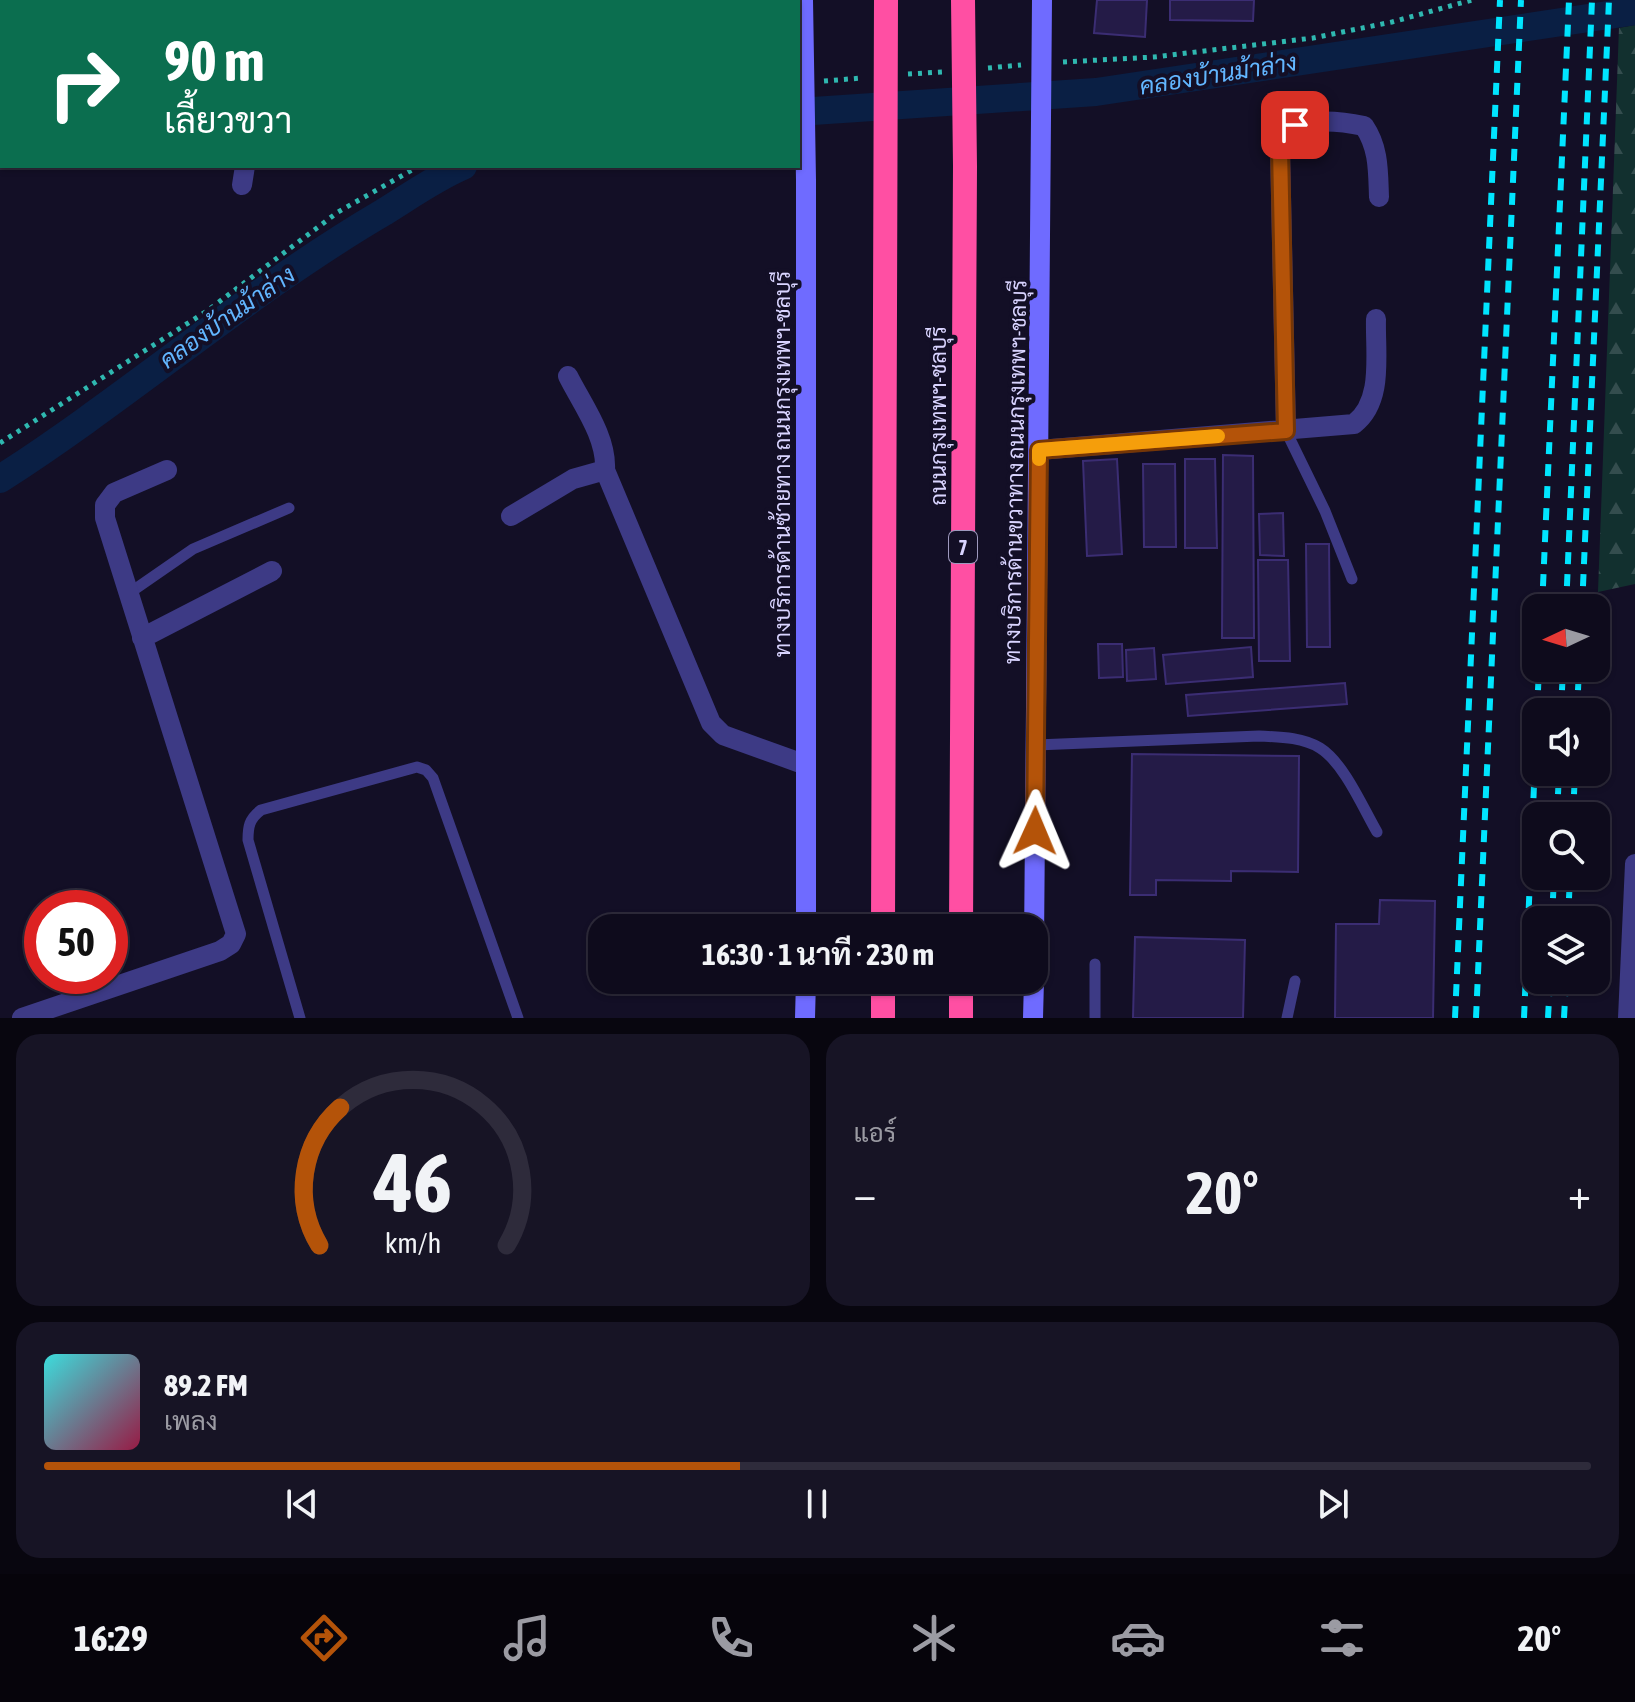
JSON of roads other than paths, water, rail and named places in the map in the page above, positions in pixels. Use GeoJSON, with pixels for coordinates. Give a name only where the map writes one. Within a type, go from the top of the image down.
{"type":"FeatureCollection","features":[{"type":"Feature","properties":{"kind":"highway","name":"ถนนกรุงเทพฯ-ชลบุรี"},"geometry":{"type":"LineString","coordinates":[[961,914],[963,0]]}},
{"type":"Feature","properties":{"kind":"highway"},"geometry":{"type":"LineString","coordinates":[[883,914],[886,2]]}},
{"type":"Feature","properties":{"kind":"highway"},"geometry":{"type":"LineString","coordinates":[[883,994],[883,1018]]}},
{"type":"Feature","properties":{"kind":"highway"},"geometry":{"type":"LineString","coordinates":[[961,994],[961,1018]]}},
{"type":"Feature","properties":{"kind":"main road","name":"ทางบริการด้านขวาทาง ถนนกรุงเทพฯ-ชลบุรี"},"geometry":{"type":"LineString","coordinates":[[1034,914],[1042,0]]}},
{"type":"Feature","properties":{"kind":"main road","name":"ทางบริการด้านซ้ายทาง ถนนกรุงเทพฯ-ชลบุรี"},"geometry":{"type":"LineString","coordinates":[[803,5],[806,180],[806,914]]}},
{"type":"Feature","properties":{"kind":"main road"},"geometry":{"type":"LineString","coordinates":[[805,1018],[806,994]]}},
{"type":"Feature","properties":{"kind":"main road"},"geometry":{"type":"LineString","coordinates":[[1033,1018],[1034,994]]}},
{"type":"Feature","properties":{"kind":"street"},"geometry":{"type":"LineString","coordinates":[[1286,431],[1280,149],[1287,129],[1295,125],[1343,121],[1364,126],[1377,154],[1379,197]]}},
{"type":"Feature","properties":{"kind":"street"},"geometry":{"type":"LineString","coordinates":[[1039,450],[1354,424],[1366,415],[1374,395],[1376,319]]}},
{"type":"Feature","properties":{"kind":"street"},"geometry":{"type":"LineString","coordinates":[[568,376],[606,455],[605,470],[711,723],[723,735],[806,765]]}},
{"type":"Feature","properties":{"kind":"street"},"geometry":{"type":"LineString","coordinates":[[22,1018],[220,951],[231,944],[236,934],[105,518],[105,505],[114,493],[167,470]]}},
{"type":"Feature","properties":{"kind":"street"},"geometry":{"type":"LineString","coordinates":[[511,516],[573,479],[605,470]]}},
{"type":"Feature","properties":{"kind":"street"},"geometry":{"type":"LineString","coordinates":[[142,638],[272,571]]}},
{"type":"Feature","properties":{"kind":"street"},"geometry":{"type":"LineString","coordinates":[[1628,1018],[1635,864]]}},
{"type":"Feature","properties":{"kind":"lane"},"geometry":{"type":"LineString","coordinates":[[1286,431],[1352,579]]}},
{"type":"Feature","properties":{"kind":"lane"},"geometry":{"type":"LineString","coordinates":[[128,594],[193,549],[289,508]]}},
{"type":"Feature","properties":{"kind":"lane"},"geometry":{"type":"LineString","coordinates":[[1036,745],[1259,736],[1295,738],[1321,749],[1340,769],[1377,832]]}},
{"type":"Feature","properties":{"kind":"lane"},"geometry":{"type":"LineString","coordinates":[[300,1018],[248,840],[248,827],[261,810],[417,767],[426,770],[433,778],[518,1018]]}},
{"type":"Feature","properties":{"kind":"lane"},"geometry":{"type":"LineString","coordinates":[[1095,964],[1095,1018]]}},
{"type":"Feature","properties":{"kind":"lane"},"geometry":{"type":"LineString","coordinates":[[1287,1018],[1295,981]]}},
{"type":"Feature","properties":{"kind":"waterway","name":"คลองบ้านม้าล่าง"},"geometry":{"type":"LineString","coordinates":[[800,112],[1096,92],[1635,11]]}},
{"type":"Feature","properties":{"kind":"waterway","name":"คลองบ้านม้าล่าง"},"geometry":{"type":"LineString","coordinates":[[0,479],[49,447],[285,275],[459,168]]}},
{"type":"Feature","properties":{"kind":"railway"},"geometry":{"type":"LineString","coordinates":[[1455,1018],[1500,0]]}},
{"type":"Feature","properties":{"kind":"railway"},"geometry":{"type":"LineString","coordinates":[[1476,1018],[1521,0]]}},
{"type":"Feature","properties":{"kind":"railway"},"geometry":{"type":"LineString","coordinates":[[1543,594],[1569,0]]}},
{"type":"Feature","properties":{"kind":"railway"},"geometry":{"type":"LineString","coordinates":[[1567,594],[1592,0]]}},
{"type":"Feature","properties":{"kind":"railway"},"geometry":{"type":"LineString","coordinates":[[1583,594],[1609,0]]}},
{"type":"Feature","properties":{"kind":"railway"},"geometry":{"type":"LineString","coordinates":[[1538,682],[1538,698]]}},
{"type":"Feature","properties":{"kind":"railway"},"geometry":{"type":"LineString","coordinates":[[1562,682],[1562,698]]}},
{"type":"Feature","properties":{"kind":"railway"},"geometry":{"type":"LineString","coordinates":[[1578,682],[1578,698]]}},
{"type":"Feature","properties":{"kind":"railway"},"geometry":{"type":"LineString","coordinates":[[1524,1018],[1534,786]]}},
{"type":"Feature","properties":{"kind":"railway"},"geometry":{"type":"LineString","coordinates":[[1558,786],[1558,802]]}},
{"type":"Feature","properties":{"kind":"railway"},"geometry":{"type":"LineString","coordinates":[[1574,786],[1574,802]]}},
{"type":"Feature","properties":{"kind":"railway"},"geometry":{"type":"LineString","coordinates":[[1553,890],[1553,906]]}},
{"type":"Feature","properties":{"kind":"railway"},"geometry":{"type":"LineString","coordinates":[[1569,890],[1569,906]]}},
{"type":"Feature","properties":{"kind":"railway"},"geometry":{"type":"LineString","coordinates":[[1548,1018],[1549,994]]}},
{"type":"Feature","properties":{"kind":"railway"},"geometry":{"type":"LineString","coordinates":[[1564,1018],[1565,994]]}}]}
